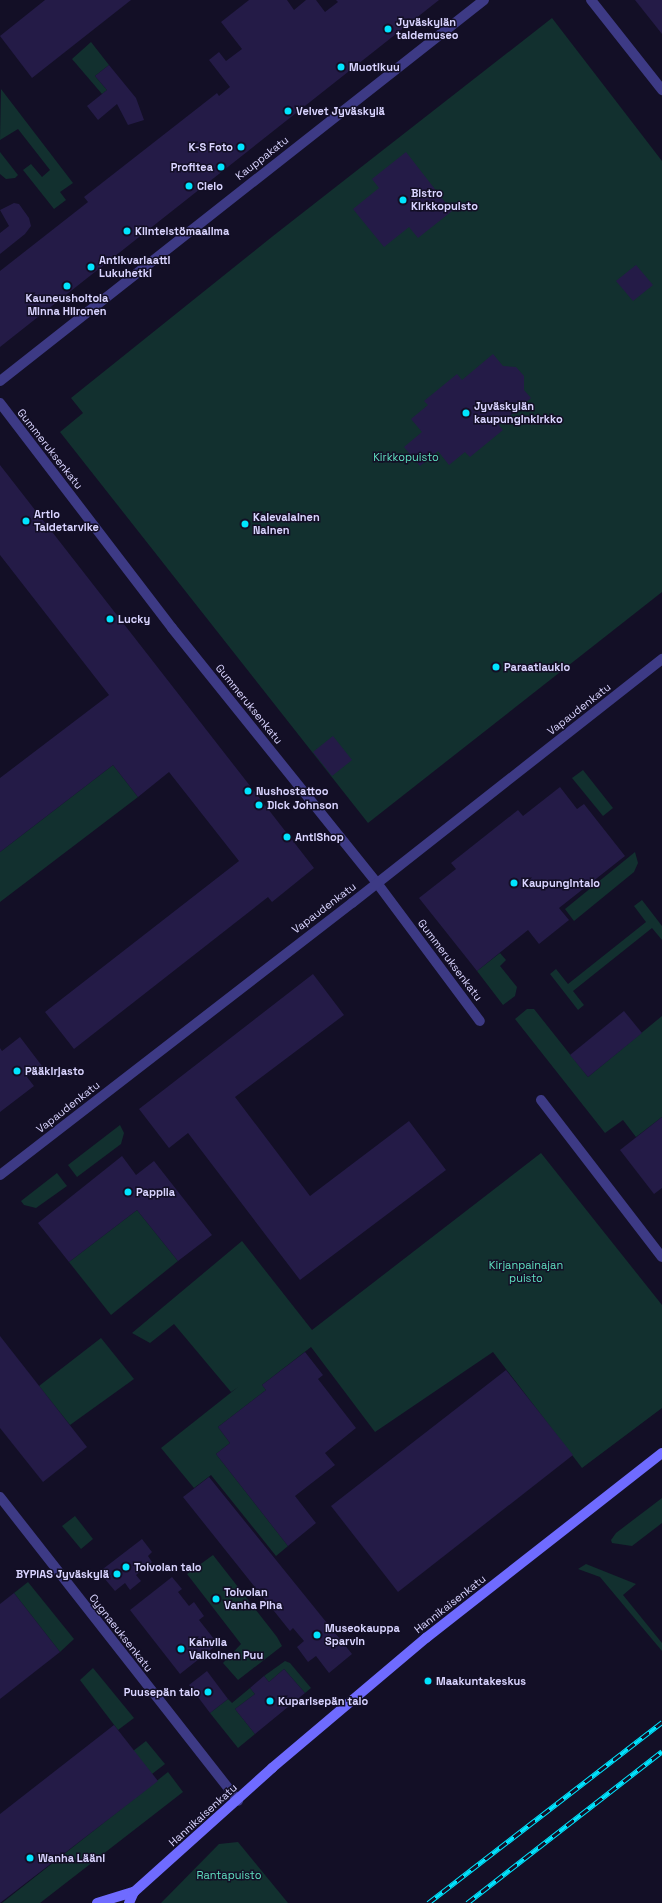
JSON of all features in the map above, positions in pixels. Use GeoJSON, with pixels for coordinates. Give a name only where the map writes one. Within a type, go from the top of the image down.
{"type":"FeatureCollection","features":[{"type":"Feature","properties":{"kind":"main road","name":"Hannikaisenkatu"},"geometry":{"type":"LineString","coordinates":[[129,1903],[134,1892],[238,1801],[272,1768],[426,1638],[662,1453]]}},
{"type":"Feature","properties":{"kind":"main road","name":"Hannikaisenkatu"},"geometry":{"type":"LineString","coordinates":[[97,1903],[134,1892]]}},
{"type":"Feature","properties":{"kind":"street","name":"Kauppakatu"},"geometry":{"type":"LineString","coordinates":[[0,381],[484,0]]}},
{"type":"Feature","properties":{"kind":"street"},"geometry":{"type":"LineString","coordinates":[[591,0],[662,90]]}},
{"type":"Feature","properties":{"kind":"street","name":"Gummeruksenkatu"},"geometry":{"type":"LineString","coordinates":[[0,403],[172,628],[377,883],[480,1021]]}},
{"type":"Feature","properties":{"kind":"street","name":"Vapaudenkatu"},"geometry":{"type":"LineString","coordinates":[[0,1175],[377,883],[662,659]]}},
{"type":"Feature","properties":{"kind":"street"},"geometry":{"type":"LineString","coordinates":[[541,1100],[662,1257]]}},
{"type":"Feature","properties":{"kind":"street","name":"Cygnaeuksenkatu"},"geometry":{"type":"LineString","coordinates":[[0,1497],[238,1801]]}},
{"type":"Feature","properties":{"kind":"green space","name":"Kirkkopuisto"},"geometry":{"type":"Polygon","coordinates":[[[552,18],[662,161],[662,592],[368,823],[60,432],[83,413],[71,398],[273,236],[552,18]]]}},
{"type":"Feature","properties":{"kind":"green space"},"geometry":{"type":"Polygon","coordinates":[[[91,42],[109,65],[95,76],[107,90],[102,94],[72,59],[91,42]]]}},
{"type":"Feature","properties":{"kind":"green space"},"geometry":{"type":"Polygon","coordinates":[[[1,89],[73,183],[60,192],[66,200],[54,209],[23,170],[31,164],[42,177],[50,170],[18,129],[0,140],[1,89]]]}},
{"type":"Feature","properties":{"kind":"green space"},"geometry":{"type":"Polygon","coordinates":[[[0,152],[18,175],[15,178],[6,179],[0,174],[0,152]]]}},
{"type":"Feature","properties":{"kind":"green space"},"geometry":{"type":"Polygon","coordinates":[[[113,765],[138,797],[0,902],[0,852],[113,765]]]}},
{"type":"Feature","properties":{"kind":"green space"},"geometry":{"type":"Polygon","coordinates":[[[583,770],[613,808],[603,816],[572,778],[583,770]]]}},
{"type":"Feature","properties":{"kind":"green space"},"geometry":{"type":"Polygon","coordinates":[[[635,852],[638,863],[634,872],[574,921],[565,909],[635,852]]]}},
{"type":"Feature","properties":{"kind":"green space"},"geometry":{"type":"Polygon","coordinates":[[[642,900],[662,926],[662,940],[652,928],[573,991],[584,1005],[578,1010],[550,974],[556,969],[568,984],[646,922],[634,906],[642,900]]]}},
{"type":"Feature","properties":{"kind":"green space"},"geometry":{"type":"Polygon","coordinates":[[[500,953],[506,960],[500,966],[517,987],[515,996],[503,1005],[477,971],[500,953]]]}},
{"type":"Feature","properties":{"kind":"green space"},"geometry":{"type":"Polygon","coordinates":[[[527,1009],[534,1009],[588,1077],[662,1016],[662,1117],[636,1137],[623,1120],[605,1133],[515,1019],[527,1009]]]}},
{"type":"Feature","properties":{"kind":"green space"},"geometry":{"type":"Polygon","coordinates":[[[120,1125],[124,1133],[121,1144],[77,1177],[68,1165],[120,1125]]]}},
{"type":"Feature","properties":{"kind":"green space","name":"Kirjanpainajan puisto"},"geometry":{"type":"Polygon","coordinates":[[[541,1153],[662,1305],[662,1408],[582,1468],[493,1352],[375,1432],[311,1347],[262,1385],[266,1390],[218,1427],[230,1443],[216,1454],[288,1546],[276,1556],[211,1475],[194,1488],[161,1448],[238,1387],[231,1392],[174,1324],[150,1343],[132,1333],[242,1241],[312,1330],[541,1153]]]}},
{"type":"Feature","properties":{"kind":"green space"},"geometry":{"type":"Polygon","coordinates":[[[57,1173],[67,1186],[36,1208],[24,1205],[21,1201],[57,1173]]]}},
{"type":"Feature","properties":{"kind":"green space"},"geometry":{"type":"Polygon","coordinates":[[[137,1210],[178,1261],[111,1315],[69,1262],[137,1210]]]}},
{"type":"Feature","properties":{"kind":"green space"},"geometry":{"type":"Polygon","coordinates":[[[101,1338],[134,1379],[70,1425],[39,1386],[101,1338]]]}},
{"type":"Feature","properties":{"kind":"green space"},"geometry":{"type":"Polygon","coordinates":[[[662,1498],[662,1523],[632,1546],[612,1543],[611,1540],[616,1533],[662,1498]]]}},
{"type":"Feature","properties":{"kind":"green space"},"geometry":{"type":"Polygon","coordinates":[[[75,1516],[93,1539],[81,1549],[62,1526],[75,1516]]]}},
{"type":"Feature","properties":{"kind":"green space"},"geometry":{"type":"Polygon","coordinates":[[[213,1555],[277,1637],[282,1646],[238,1680],[223,1663],[241,1644],[187,1574],[213,1555]]]}},
{"type":"Feature","properties":{"kind":"green space"},"geometry":{"type":"Polygon","coordinates":[[[586,1564],[636,1584],[623,1595],[662,1643],[662,1651],[600,1577],[578,1569],[586,1564]]]}},
{"type":"Feature","properties":{"kind":"green space"},"geometry":{"type":"Polygon","coordinates":[[[28,1582],[74,1639],[60,1652],[14,1593],[28,1582]]]}},
{"type":"Feature","properties":{"kind":"green space"},"geometry":{"type":"Polygon","coordinates":[[[285,1661],[290,1663],[311,1688],[305,1693],[284,1669],[269,1682],[264,1676],[285,1661]]]}},
{"type":"Feature","properties":{"kind":"green space"},"geometry":{"type":"Polygon","coordinates":[[[93,1668],[134,1718],[118,1730],[80,1680],[93,1668]]]}},
{"type":"Feature","properties":{"kind":"green space"},"geometry":{"type":"Polygon","coordinates":[[[250,1688],[255,1694],[235,1709],[255,1734],[238,1748],[210,1713],[228,1699],[232,1703],[250,1688]]]}},
{"type":"Feature","properties":{"kind":"green space"},"geometry":{"type":"Polygon","coordinates":[[[146,1741],[165,1764],[152,1774],[133,1751],[146,1741]]]}},
{"type":"Feature","properties":{"kind":"green space"},"geometry":{"type":"Polygon","coordinates":[[[168,1772],[183,1792],[40,1903],[2,1903],[168,1772]]]}},
{"type":"Feature","properties":{"kind":"green space","name":"Rantapuisto"},"geometry":{"type":"Polygon","coordinates":[[[238,1842],[288,1903],[161,1903],[219,1844],[238,1842]]]}},
{"type":"Feature","properties":{"kind":"building"},"geometry":{"type":"Polygon","coordinates":[[[45,0],[131,0],[32,78],[0,36],[45,0]]]}},
{"type":"Feature","properties":{"kind":"building"},"geometry":{"type":"Polygon","coordinates":[[[249,0],[287,0],[294,10],[306,0],[316,0],[325,12],[338,2],[336,0],[439,0],[0,347],[0,271],[88,202],[84,197],[217,93],[219,96],[230,87],[209,60],[219,52],[226,61],[242,49],[221,22],[249,0]]]}},
{"type":"Feature","properties":{"kind":"building"},"geometry":{"type":"Polygon","coordinates":[[[635,0],[662,0],[662,34],[635,0]]]}},
{"type":"Feature","properties":{"kind":"building"},"geometry":{"type":"Polygon","coordinates":[[[109,65],[136,98],[144,120],[128,125],[117,104],[98,120],[87,106],[107,90],[95,76],[109,65]]]}},
{"type":"Feature","properties":{"kind":"building","name":"Bistro Kirkkopuisto"},"geometry":{"type":"Polygon","coordinates":[[[406,152],[452,211],[418,238],[409,227],[384,247],[353,209],[379,188],[372,179],[406,152]]]}},
{"type":"Feature","properties":{"kind":"building"},"geometry":{"type":"Polygon","coordinates":[[[14,203],[19,204],[29,218],[31,226],[25,234],[0,254],[0,233],[9,226],[0,210],[14,203]]]}},
{"type":"Feature","properties":{"kind":"building"},"geometry":{"type":"Polygon","coordinates":[[[636,265],[653,285],[633,301],[616,281],[636,265]]]}},
{"type":"Feature","properties":{"kind":"building","name":"Jyväskylän kaupunginkirkko"},"geometry":{"type":"Polygon","coordinates":[[[493,354],[503,366],[516,367],[524,376],[524,390],[531,398],[499,425],[503,430],[470,457],[465,452],[449,465],[438,451],[420,466],[404,447],[422,432],[411,419],[428,405],[424,401],[457,374],[462,380],[493,354]]]}},
{"type":"Feature","properties":{"kind":"building"},"geometry":{"type":"Polygon","coordinates":[[[0,465],[314,868],[272,902],[268,897],[74,1049],[45,1012],[239,861],[169,772],[138,797],[113,765],[0,852],[0,778],[109,695],[0,555],[0,465]]]}},
{"type":"Feature","properties":{"kind":"building"},"geometry":{"type":"Polygon","coordinates":[[[333,736],[352,760],[332,776],[313,752],[333,736]]]}},
{"type":"Feature","properties":{"kind":"building","name":"Kaupungintalo"},"geometry":{"type":"Polygon","coordinates":[[[560,787],[577,809],[584,804],[625,856],[559,908],[569,920],[539,944],[528,930],[477,971],[419,898],[456,869],[451,863],[518,810],[523,816],[560,787]]]}},
{"type":"Feature","properties":{"kind":"building"},"geometry":{"type":"Polygon","coordinates":[[[313,974],[344,1015],[235,1097],[310,1196],[409,1121],[446,1170],[300,1280],[188,1133],[169,1148],[139,1109],[313,974]]]}},
{"type":"Feature","properties":{"kind":"building"},"geometry":{"type":"Polygon","coordinates":[[[624,1011],[642,1033],[588,1077],[570,1055],[624,1011]]]}},
{"type":"Feature","properties":{"kind":"building","name":"Pääkirjasto"},"geometry":{"type":"Polygon","coordinates":[[[20,1037],[42,1066],[27,1077],[34,1086],[0,1112],[0,1048],[2,1051],[20,1037]]]}},
{"type":"Feature","properties":{"kind":"building"},"geometry":{"type":"Polygon","coordinates":[[[662,1117],[662,1188],[654,1194],[620,1150],[662,1117]]]}},
{"type":"Feature","properties":{"kind":"building","name":"Pappila"},"geometry":{"type":"Polygon","coordinates":[[[122,1156],[136,1175],[154,1161],[212,1235],[178,1261],[137,1210],[69,1262],[38,1223],[122,1156]]]}},
{"type":"Feature","properties":{"kind":"building"},"geometry":{"type":"Polygon","coordinates":[[[0,1336],[87,1447],[43,1482],[0,1428],[0,1336]]]}},
{"type":"Feature","properties":{"kind":"building"},"geometry":{"type":"Polygon","coordinates":[[[305,1352],[323,1375],[318,1379],[356,1428],[325,1453],[335,1465],[295,1496],[316,1523],[288,1546],[216,1454],[230,1443],[218,1427],[266,1390],[262,1385],[305,1352]]]}},
{"type":"Feature","properties":{"kind":"building"},"geometry":{"type":"Polygon","coordinates":[[[506,1370],[573,1455],[398,1592],[331,1506],[506,1370]]]}},
{"type":"Feature","properties":{"kind":"building"},"geometry":{"type":"Polygon","coordinates":[[[209,1477],[352,1654],[329,1673],[316,1656],[308,1662],[297,1647],[304,1641],[293,1628],[290,1631],[183,1497],[209,1477]]]}},
{"type":"Feature","properties":{"kind":"building","name":"Toivolan talo"},"geometry":{"type":"Polygon","coordinates":[[[142,1539],[152,1552],[148,1556],[152,1562],[136,1575],[141,1581],[130,1590],[125,1583],[115,1591],[99,1572],[142,1539]]]}},
{"type":"Feature","properties":{"kind":"building"},"geometry":{"type":"Polygon","coordinates":[[[172,1577],[182,1589],[178,1592],[189,1606],[194,1602],[204,1616],[199,1620],[218,1644],[180,1674],[130,1610],[172,1577]]]}},
{"type":"Feature","properties":{"kind":"building"},"geometry":{"type":"Polygon","coordinates":[[[14,1593],[60,1652],[0,1699],[0,1604],[14,1593]]]}},
{"type":"Feature","properties":{"kind":"building","name":"Kuparisepän talo"},"geometry":{"type":"Polygon","coordinates":[[[284,1669],[305,1693],[255,1734],[235,1709],[255,1694],[250,1688],[264,1676],[269,1682],[284,1669]]]}},
{"type":"Feature","properties":{"kind":"building","name":"Puusepän talo"},"geometry":{"type":"Polygon","coordinates":[[[207,1671],[228,1699],[210,1713],[189,1685],[207,1671]]]}},
{"type":"Feature","properties":{"kind":"building","name":"Wanha Lääni"},"geometry":{"type":"Polygon","coordinates":[[[114,1725],[158,1781],[0,1903],[0,1814],[114,1725]]]}},
{"type":"Feature","properties":{"kind":"railway"},"geometry":{"type":"LineString","coordinates":[[428,1903],[662,1722]]}},
{"type":"Feature","properties":{"kind":"railway"},"geometry":{"type":"LineString","coordinates":[[467,1903],[662,1751]]}},
{"type":"Feature","properties":{"kind":"place","name":"Jyväskylän taidemuseo"},"geometry":{"type":"Point","coordinates":[388,29]}},
{"type":"Feature","properties":{"kind":"place","name":"Muotikuu"},"geometry":{"type":"Point","coordinates":[341,67]}},
{"type":"Feature","properties":{"kind":"place","name":"Velvet Jyväskylä"},"geometry":{"type":"Point","coordinates":[288,111]}},
{"type":"Feature","properties":{"kind":"place","name":"K-S Foto"},"geometry":{"type":"Point","coordinates":[241,147]}},
{"type":"Feature","properties":{"kind":"place","name":"Profitea"},"geometry":{"type":"Point","coordinates":[221,167]}},
{"type":"Feature","properties":{"kind":"place","name":"Cielo"},"geometry":{"type":"Point","coordinates":[189,186]}},
{"type":"Feature","properties":{"kind":"place","name":"Bistro Kirkkopuisto"},"geometry":{"type":"Point","coordinates":[403,200]}},
{"type":"Feature","properties":{"kind":"place","name":"Kiinteistömaailma"},"geometry":{"type":"Point","coordinates":[127,231]}},
{"type":"Feature","properties":{"kind":"place","name":"Antikvariaatti Lukuhetki"},"geometry":{"type":"Point","coordinates":[91,267]}},
{"type":"Feature","properties":{"kind":"place","name":"Kauneushoitola Minna Hiironen"},"geometry":{"type":"Point","coordinates":[67,286]}},
{"type":"Feature","properties":{"kind":"place","name":"Jyväskylän kaupunginkirkko"},"geometry":{"type":"Point","coordinates":[466,413]}},
{"type":"Feature","properties":{"kind":"place","name":"Artlo Taidetarvike"},"geometry":{"type":"Point","coordinates":[26,521]}},
{"type":"Feature","properties":{"kind":"place","name":"Kalevalainen Nainen"},"geometry":{"type":"Point","coordinates":[245,524]}},
{"type":"Feature","properties":{"kind":"place","name":"Lucky"},"geometry":{"type":"Point","coordinates":[110,619]}},
{"type":"Feature","properties":{"kind":"place","name":"Paraatiaukio"},"geometry":{"type":"Point","coordinates":[496,667]}},
{"type":"Feature","properties":{"kind":"place","name":"Nushostattoo"},"geometry":{"type":"Point","coordinates":[248,791]}},
{"type":"Feature","properties":{"kind":"place","name":"Dick Johnson"},"geometry":{"type":"Point","coordinates":[259,805]}},
{"type":"Feature","properties":{"kind":"place","name":"AntiShop"},"geometry":{"type":"Point","coordinates":[287,837]}},
{"type":"Feature","properties":{"kind":"place","name":"Kaupungintalo"},"geometry":{"type":"Point","coordinates":[514,883]}},
{"type":"Feature","properties":{"kind":"place","name":"Pääkirjasto"},"geometry":{"type":"Point","coordinates":[17,1071]}},
{"type":"Feature","properties":{"kind":"place","name":"Pappila"},"geometry":{"type":"Point","coordinates":[128,1192]}},
{"type":"Feature","properties":{"kind":"place","name":"Toivolan talo"},"geometry":{"type":"Point","coordinates":[126,1567]}},
{"type":"Feature","properties":{"kind":"place","name":"BYPIAS Jyväskylä"},"geometry":{"type":"Point","coordinates":[117,1574]}},
{"type":"Feature","properties":{"kind":"place","name":"Toivolan Vanha Piha"},"geometry":{"type":"Point","coordinates":[216,1599]}},
{"type":"Feature","properties":{"kind":"place","name":"Museokauppa Sparvin"},"geometry":{"type":"Point","coordinates":[317,1635]}},
{"type":"Feature","properties":{"kind":"place","name":"Kahvila Valkoinen Puu"},"geometry":{"type":"Point","coordinates":[181,1649]}},
{"type":"Feature","properties":{"kind":"place","name":"Maakuntakeskus"},"geometry":{"type":"Point","coordinates":[428,1681]}},
{"type":"Feature","properties":{"kind":"place","name":"Puusepän talo"},"geometry":{"type":"Point","coordinates":[208,1692]}},
{"type":"Feature","properties":{"kind":"place","name":"Kuparisepän talo"},"geometry":{"type":"Point","coordinates":[270,1701]}},
{"type":"Feature","properties":{"kind":"place","name":"Wanha Lääni"},"geometry":{"type":"Point","coordinates":[30,1858]}}]}
